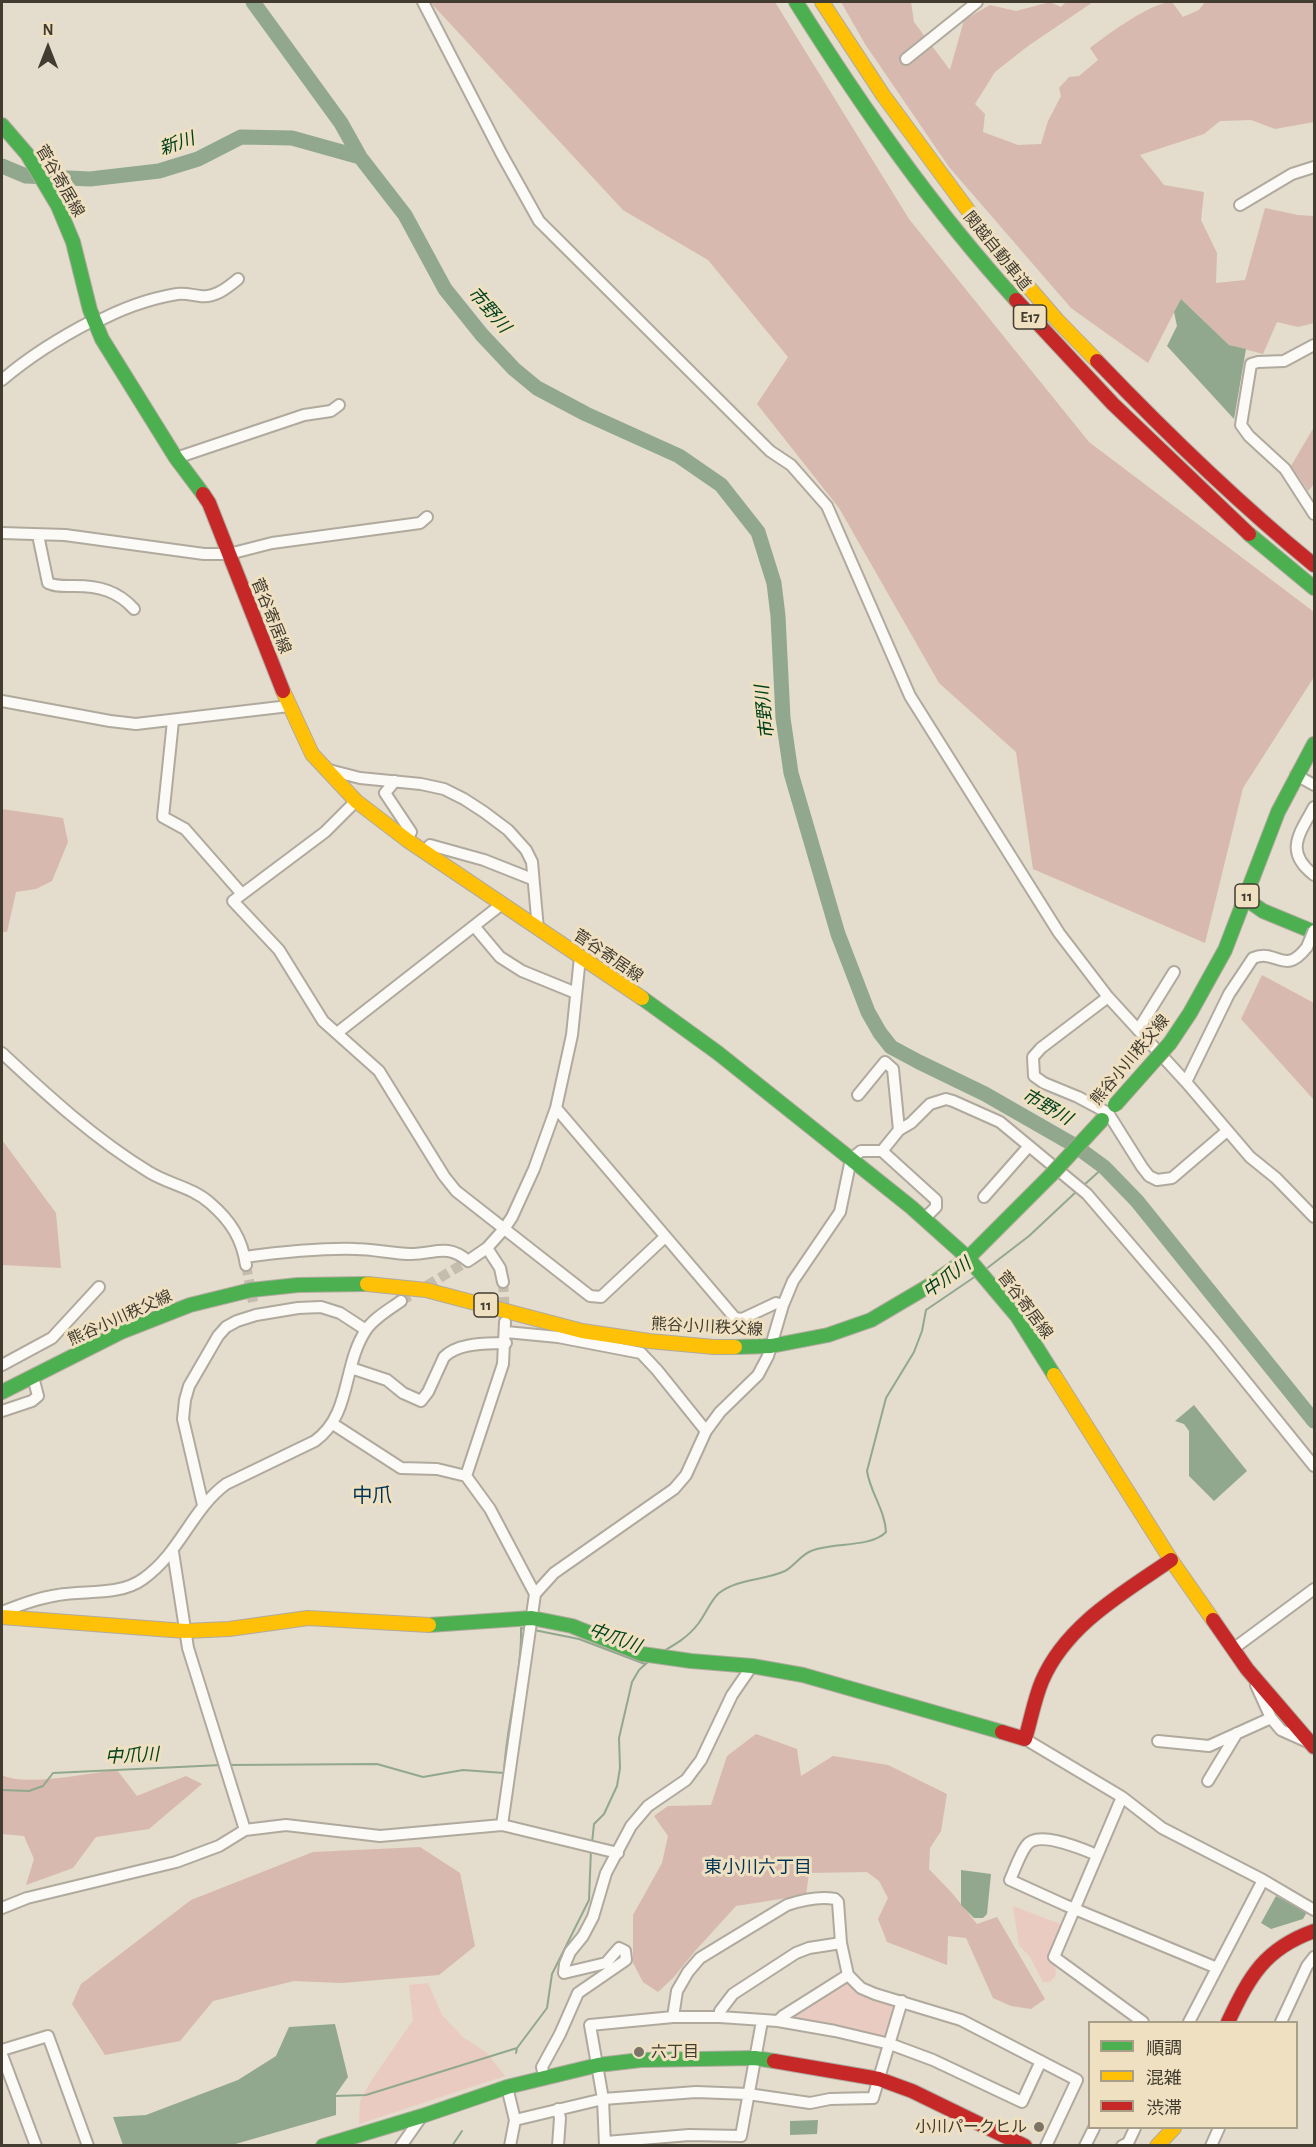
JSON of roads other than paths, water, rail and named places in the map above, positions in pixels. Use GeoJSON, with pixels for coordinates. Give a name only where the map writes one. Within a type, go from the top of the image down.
{"type":"FeatureCollection","features":[{"type":"Feature","properties":{"kind":"main road","name":"関越自動車道"},"geometry":{"type":"LineString","coordinates":[[796,2],[867,110],[919,180],[986,266],[1044,334],[1112,404],[1221,509],[1314,588]]}},
{"type":"Feature","properties":{"kind":"main road","name":"関越自動車道"},"geometry":{"type":"LineString","coordinates":[[822,2],[883,95],[940,173],[1001,255],[1057,320],[1164,431],[1314,566]]}},
{"type":"Feature","properties":{"kind":"main road","name":"菅谷寄居線"},"geometry":{"type":"LineString","coordinates":[[2,125],[34,162],[72,234],[92,322],[176,458],[209,503],[289,706],[312,754],[324,770],[356,801],[407,840],[643,999],[718,1053],[851,1159],[968,1258],[1017,1316],[1171,1560],[1233,1649],[1314,1746]]}},
{"type":"Feature","properties":{"kind":"main road","name":"熊谷小川秩父線"},"geometry":{"type":"LineString","coordinates":[[2,1392],[121,1332],[190,1305],[251,1290],[298,1285],[363,1284],[415,1288],[582,1331],[649,1341],[714,1347],[771,1346],[828,1335],[871,1320],[927,1287],[968,1258],[1051,1174],[1170,1043],[1209,981],[1225,950],[1278,812],[1314,744]]}},
{"type":"Feature","properties":{"kind":"main road"},"geometry":{"type":"LineString","coordinates":[[1246,899],[1266,900],[1314,919]]}},
{"type":"Feature","properties":{"kind":"main road"},"geometry":{"type":"LineString","coordinates":[[1246,899],[1263,911],[1314,931]]}},
{"type":"Feature","properties":{"kind":"main road"},"geometry":{"type":"LineString","coordinates":[[2,1617],[185,1631],[229,1629],[308,1618],[418,1626],[532,1618],[572,1626],[642,1654],[691,1662],[752,1666],[803,1675],[1025,1739],[1042,1680],[1061,1647],[1101,1609],[1171,1560]]}},
{"type":"Feature","properties":{"kind":"main road"},"geometry":{"type":"LineString","coordinates":[[1228,2021],[1250,1978],[1272,1952],[1296,1937],[1314,1931]]}},
{"type":"Feature","properties":{"kind":"main road"},"geometry":{"type":"LineString","coordinates":[[323,2145],[422,2116],[507,2086],[598,2065],[641,2060],[755,2058],[879,2079],[912,2091],[1025,2145]]}},
{"type":"Feature","properties":{"kind":"main road"},"geometry":{"type":"LineString","coordinates":[[1162,2145],[1173,2129]]}},
{"type":"Feature","properties":{"kind":"street"},"geometry":{"type":"LineString","coordinates":[[423,2],[539,221],[770,451],[791,465],[827,506],[910,696],[1059,933],[1108,997],[1186,1082],[1250,1157],[1276,1178],[1314,1217]]}},
{"type":"Feature","properties":{"kind":"street"},"geometry":{"type":"LineString","coordinates":[[906,59],[977,2]]}},
{"type":"Feature","properties":{"kind":"street"},"geometry":{"type":"LineString","coordinates":[[1240,205],[1292,174],[1314,167]]}},
{"type":"Feature","properties":{"kind":"street"},"geometry":{"type":"LineString","coordinates":[[2,380],[26,359],[56,339],[118,310],[180,293],[202,297],[213,295],[238,279]]}},
{"type":"Feature","properties":{"kind":"street"},"geometry":{"type":"LineString","coordinates":[[1314,345],[1284,361],[1251,364],[1241,425],[1249,436],[1285,469],[1314,514]]}},
{"type":"Feature","properties":{"kind":"street"},"geometry":{"type":"LineString","coordinates":[[176,458],[304,415],[331,411],[339,405]]}},
{"type":"Feature","properties":{"kind":"street"},"geometry":{"type":"LineString","coordinates":[[2,533],[65,535],[204,554],[229,554],[272,543],[420,522],[427,517]]}},
{"type":"Feature","properties":{"kind":"street"},"geometry":{"type":"LineString","coordinates":[[38,535],[48,582],[55,586],[106,589],[118,594],[134,609]]}},
{"type":"Feature","properties":{"kind":"street"},"geometry":{"type":"LineString","coordinates":[[2,701],[136,724],[289,706]]}},
{"type":"Feature","properties":{"kind":"street"},"geometry":{"type":"LineString","coordinates":[[173,721],[163,817],[185,829],[242,894]]}},
{"type":"Feature","properties":{"kind":"street"},"geometry":{"type":"LineString","coordinates":[[324,770],[360,778],[421,784],[444,789],[484,812],[508,830],[526,850],[532,862],[538,929]]}},
{"type":"Feature","properties":{"kind":"street"},"geometry":{"type":"LineString","coordinates":[[1296,775],[1314,785]]}},
{"type":"Feature","properties":{"kind":"street"},"geometry":{"type":"LineString","coordinates":[[394,781],[385,793],[411,832],[407,840]]}},
{"type":"Feature","properties":{"kind":"street"},"geometry":{"type":"LineString","coordinates":[[356,801],[325,832],[233,901],[279,950],[323,1021],[379,1071],[444,1176],[456,1191],[590,1296],[597,1298],[604,1294],[665,1237]]}},
{"type":"Feature","properties":{"kind":"street"},"geometry":{"type":"LineString","coordinates":[[1314,807],[1298,837],[1296,847],[1298,858],[1303,866],[1314,875]]}},
{"type":"Feature","properties":{"kind":"street"},"geometry":{"type":"LineString","coordinates":[[425,852],[430,845],[484,860],[532,879]]}},
{"type":"Feature","properties":{"kind":"street"},"geometry":{"type":"LineString","coordinates":[[337,1033],[502,904]]}},
{"type":"Feature","properties":{"kind":"street"},"geometry":{"type":"LineString","coordinates":[[474,926],[500,957],[522,971],[576,993]]}},
{"type":"Feature","properties":{"kind":"street"},"geometry":{"type":"LineString","coordinates":[[1186,1082],[1229,994],[1253,958],[1264,955],[1285,961],[1294,960],[1300,957],[1314,931]]}},
{"type":"Feature","properties":{"kind":"street"},"geometry":{"type":"LineString","coordinates":[[2,1053],[51,1099],[105,1142],[165,1182],[193,1191],[210,1203],[240,1238],[246,1261],[305,1249],[357,1249],[410,1254],[445,1249],[459,1253],[468,1261],[487,1248],[504,1229],[534,1169],[556,1108],[572,1035],[579,957]]}},
{"type":"Feature","properties":{"kind":"street"},"geometry":{"type":"LineString","coordinates":[[1138,1030],[1174,972]]}},
{"type":"Feature","properties":{"kind":"street"},"geometry":{"type":"LineString","coordinates":[[1108,997],[1041,1048],[1033,1057],[1034,1076],[1108,1113],[1142,1167],[1149,1176],[1157,1180],[1172,1178],[1227,1131]]}},
{"type":"Feature","properties":{"kind":"street"},"geometry":{"type":"LineString","coordinates":[[858,1095],[885,1062],[893,1069],[899,1130]]}},
{"type":"Feature","properties":{"kind":"street"},"geometry":{"type":"LineString","coordinates":[[882,1151],[899,1130],[912,1123],[930,1104],[946,1099],[1000,1122],[1087,1194],[1213,1341],[1314,1466]]}},
{"type":"Feature","properties":{"kind":"street"},"geometry":{"type":"LineString","coordinates":[[556,1108],[735,1318],[742,1319],[776,1303],[783,1305]]}},
{"type":"Feature","properties":{"kind":"street"},"geometry":{"type":"LineString","coordinates":[[984,1197],[1029,1146]]}},
{"type":"Feature","properties":{"kind":"street"},"geometry":{"type":"LineString","coordinates":[[502,1825],[535,1594],[554,1573],[674,1489],[686,1475],[706,1431],[720,1412],[758,1375],[768,1356],[783,1305],[793,1281],[840,1212],[851,1159],[861,1151],[882,1151],[936,1200],[936,1207],[924,1219]]}},
{"type":"Feature","properties":{"kind":"street"},"geometry":{"type":"LineString","coordinates":[[487,1248],[500,1268],[503,1282]]}},
{"type":"Feature","properties":{"kind":"street"},"geometry":{"type":"LineString","coordinates":[[2,1365],[52,1338],[99,1287]]}},
{"type":"Feature","properties":{"kind":"street"},"geometry":{"type":"LineString","coordinates":[[2,1612],[29,1602],[59,1595],[121,1588],[141,1581],[173,1552],[195,1521],[203,1505],[226,1484],[315,1441],[333,1424],[341,1407],[357,1349],[366,1330],[401,1301]]}},
{"type":"Feature","properties":{"kind":"street"},"geometry":{"type":"LineString","coordinates":[[253,1302],[256,1315]]}},
{"type":"Feature","properties":{"kind":"street"},"geometry":{"type":"LineString","coordinates":[[203,1505],[183,1419],[189,1386],[218,1336],[237,1321],[256,1315],[298,1308],[321,1307],[340,1313],[366,1330]]}},
{"type":"Feature","properties":{"kind":"street"},"geometry":{"type":"LineString","coordinates":[[466,1476],[503,1364],[506,1327],[641,1353],[706,1431]]}},
{"type":"Feature","properties":{"kind":"street"},"geometry":{"type":"LineString","coordinates":[[351,1368],[387,1380],[403,1393],[421,1401],[448,1352],[465,1347],[506,1343]]}},
{"type":"Feature","properties":{"kind":"street"},"geometry":{"type":"LineString","coordinates":[[2,1411],[32,1401],[38,1396],[33,1377]]}},
{"type":"Feature","properties":{"kind":"street"},"geometry":{"type":"LineString","coordinates":[[333,1424],[401,1468],[437,1469],[466,1476],[490,1509],[535,1594]]}},
{"type":"Feature","properties":{"kind":"street"},"geometry":{"type":"LineString","coordinates":[[173,1552],[188,1648],[245,1830]]}},
{"type":"Feature","properties":{"kind":"street"},"geometry":{"type":"LineString","coordinates":[[1233,1649],[1314,1589]]}},
{"type":"Feature","properties":{"kind":"street"},"geometry":{"type":"LineString","coordinates":[[544,2077],[542,2067],[578,1994],[626,1960],[625,1951],[619,1948],[606,1963],[564,1973],[570,1952],[583,1936],[592,1917],[606,1873],[631,1826],[648,1806],[686,1780],[701,1760],[732,1695],[752,1666]]}},
{"type":"Feature","properties":{"kind":"street"},"geometry":{"type":"LineString","coordinates":[[1251,1673],[1271,1718],[1281,1730],[1314,1746]]}},
{"type":"Feature","properties":{"kind":"street"},"geometry":{"type":"LineString","coordinates":[[1158,1740],[1209,1746],[1271,1718]]}},
{"type":"Feature","properties":{"kind":"street"},"geometry":{"type":"LineString","coordinates":[[1208,1782],[1238,1733]]}},
{"type":"Feature","properties":{"kind":"street"},"geometry":{"type":"LineString","coordinates":[[1025,1739],[1122,1797],[1162,1828],[1263,1880],[1314,1910]]}},
{"type":"Feature","properties":{"kind":"street"},"geometry":{"type":"LineString","coordinates":[[1122,1797],[1054,1957],[1142,2021]]}},
{"type":"Feature","properties":{"kind":"street"},"geometry":{"type":"LineString","coordinates":[[2,1908],[27,1898],[176,1862],[219,1846],[245,1830],[286,1825],[380,1836],[502,1825],[618,1853]]}},
{"type":"Feature","properties":{"kind":"street"},"geometry":{"type":"LineString","coordinates":[[1097,1855],[1064,1843],[1033,1840],[1027,1844],[1010,1880],[1217,1968]]}},
{"type":"Feature","properties":{"kind":"street"},"geometry":{"type":"LineString","coordinates":[[1190,2021],[1263,1880]]}},
{"type":"Feature","properties":{"kind":"street"},"geometry":{"type":"LineString","coordinates":[[673,2017],[677,1992],[688,1972],[700,1958],[787,1905],[799,1901],[835,1899],[838,1902],[841,1943],[848,1975],[861,1988],[961,2020],[1077,2080],[1046,2145]]}},
{"type":"Feature","properties":{"kind":"street"},"geometry":{"type":"LineString","coordinates":[[720,2017],[720,2011],[733,1994],[780,1963],[802,1950],[841,1943]]}},
{"type":"Feature","properties":{"kind":"street"},"geometry":{"type":"LineString","coordinates":[[1281,2021],[1307,1966],[1314,1957]]}},
{"type":"Feature","properties":{"kind":"street"},"geometry":{"type":"LineString","coordinates":[[778,2021],[848,1975]]}},
{"type":"Feature","properties":{"kind":"street"},"geometry":{"type":"LineString","coordinates":[[515,2120],[603,2099],[696,2092],[748,2094],[810,2103],[830,2099],[873,2098],[902,2001]]}},
{"type":"Feature","properties":{"kind":"street"},"geometry":{"type":"LineString","coordinates":[[762,2021],[741,2136],[606,2144],[603,2099],[590,2025],[673,2017],[778,2021],[890,2044],[933,2060],[1022,2102],[1041,2061]]}},
{"type":"Feature","properties":{"kind":"street"},"geometry":{"type":"LineString","coordinates":[[2,2050],[48,2036],[88,2145]]}},
{"type":"Feature","properties":{"kind":"street"},"geometry":{"type":"LineString","coordinates":[[2,2055],[36,2145]]}},
{"type":"Feature","properties":{"kind":"street"},"geometry":{"type":"LineString","coordinates":[[507,2086],[515,2120],[510,2145]]}},
{"type":"Feature","properties":{"kind":"street"},"geometry":{"type":"LineString","coordinates":[[558,2109],[560,2127],[558,2145]]}},
{"type":"Feature","properties":{"kind":"street"},"geometry":{"type":"LineString","coordinates":[[401,2145],[422,2116]]}},
{"type":"Feature","properties":{"kind":"street"},"geometry":{"type":"LineString","coordinates":[[1085,2145],[1093,2129]]}},
{"type":"Feature","properties":{"kind":"street"},"geometry":{"type":"LineString","coordinates":[[1122,2145],[1128,2143],[1135,2129]]}},
{"type":"Feature","properties":{"kind":"street"},"geometry":{"type":"LineString","coordinates":[[1211,2145],[1218,2129]]}},
{"type":"Feature","properties":{"kind":"waterway","name":"市野川"},"geometry":{"type":"LineString","coordinates":[[253,2],[341,123],[360,157],[405,215],[445,289],[482,335],[514,369],[537,388],[586,414],[679,456],[721,485],[758,532],[774,583],[783,718],[791,773],[838,934],[868,1012],[880,1033],[891,1047],[985,1094],[1074,1145],[1104,1167],[1137,1201],[1314,1421]]}},
{"type":"Feature","properties":{"kind":"waterway","name":"新川"},"geometry":{"type":"LineString","coordinates":[[2,166],[26,176],[90,179],[159,171],[198,159],[241,137],[292,138],[360,157]]}},
{"type":"Feature","properties":{"kind":"waterway","name":"中爪川"},"geometry":{"type":"LineString","coordinates":[[1084,1185],[1104,1167]]}},
{"type":"Feature","properties":{"kind":"waterway","name":"中爪川"},"geometry":{"type":"LineString","coordinates":[[986,1269],[1029,1236],[1077,1191]]}},
{"type":"Feature","properties":{"kind":"waterway","name":"中爪川"},"geometry":{"type":"LineString","coordinates":[[662,1652],[690,1633],[716,1596],[727,1588],[785,1571],[804,1555],[819,1548],[861,1543],[886,1532],[883,1516],[867,1471],[886,1398],[914,1352],[922,1331],[926,1310],[976,1276]]}},
{"type":"Feature","properties":{"kind":"waterway","name":"中爪川"},"geometry":{"type":"LineString","coordinates":[[230,1765],[377,1764],[423,1777],[463,1770],[504,1773],[519,1664],[521,1628],[525,1629]]}},
{"type":"Feature","properties":{"kind":"waterway","name":"中爪川"},"geometry":{"type":"LineString","coordinates":[[534,1630],[579,1639],[645,1664]]}},
{"type":"Feature","properties":{"kind":"waterway"},"geometry":{"type":"LineString","coordinates":[[592,1843],[594,1824],[604,1814],[617,1786],[620,1768],[619,1738],[632,1682],[639,1670],[650,1660]]}},
{"type":"Feature","properties":{"kind":"waterway","name":"中爪川"},"geometry":{"type":"LineString","coordinates":[[2,1790],[29,1791],[43,1786],[53,1773],[221,1765]]}},
{"type":"Feature","properties":{"kind":"waterway"},"geometry":{"type":"LineString","coordinates":[[516,2053],[517,2048],[547,2008],[552,1974],[589,1900],[591,1849]]}},
{"type":"Feature","properties":{"kind":"waterway"},"geometry":{"type":"LineString","coordinates":[[335,2096],[366,2095],[517,2048]]}},
{"type":"Feature","properties":{"kind":"waterway"},"geometry":{"type":"LineString","coordinates":[[452,2146],[462,2131]]}},
{"type":"Feature","properties":{"kind":"tunnel"},"geometry":{"type":"LineString","coordinates":[[401,1301],[468,1261]]}},
{"type":"Feature","properties":{"kind":"tunnel"},"geometry":{"type":"LineString","coordinates":[[246,1265],[253,1302]]}},
{"type":"Feature","properties":{"kind":"tunnel"},"geometry":{"type":"LineString","coordinates":[[503,1282],[505,1315]]}},
{"type":"Feature","properties":{"kind":"place","name":"六丁目"},"geometry":{"type":"Point","coordinates":[639,2052]}},
{"type":"Feature","properties":{"kind":"place","name":"小川パークヒル"},"geometry":{"type":"Point","coordinates":[1039,2127]}},
{"type":"Feature","properties":{"kind":"district","name":"中爪"},"geometry":{"type":"Point","coordinates":[372,1496]}},
{"type":"Feature","properties":{"kind":"district","name":"東小川六丁目"},"geometry":{"type":"Point","coordinates":[758,1868]}}]}
